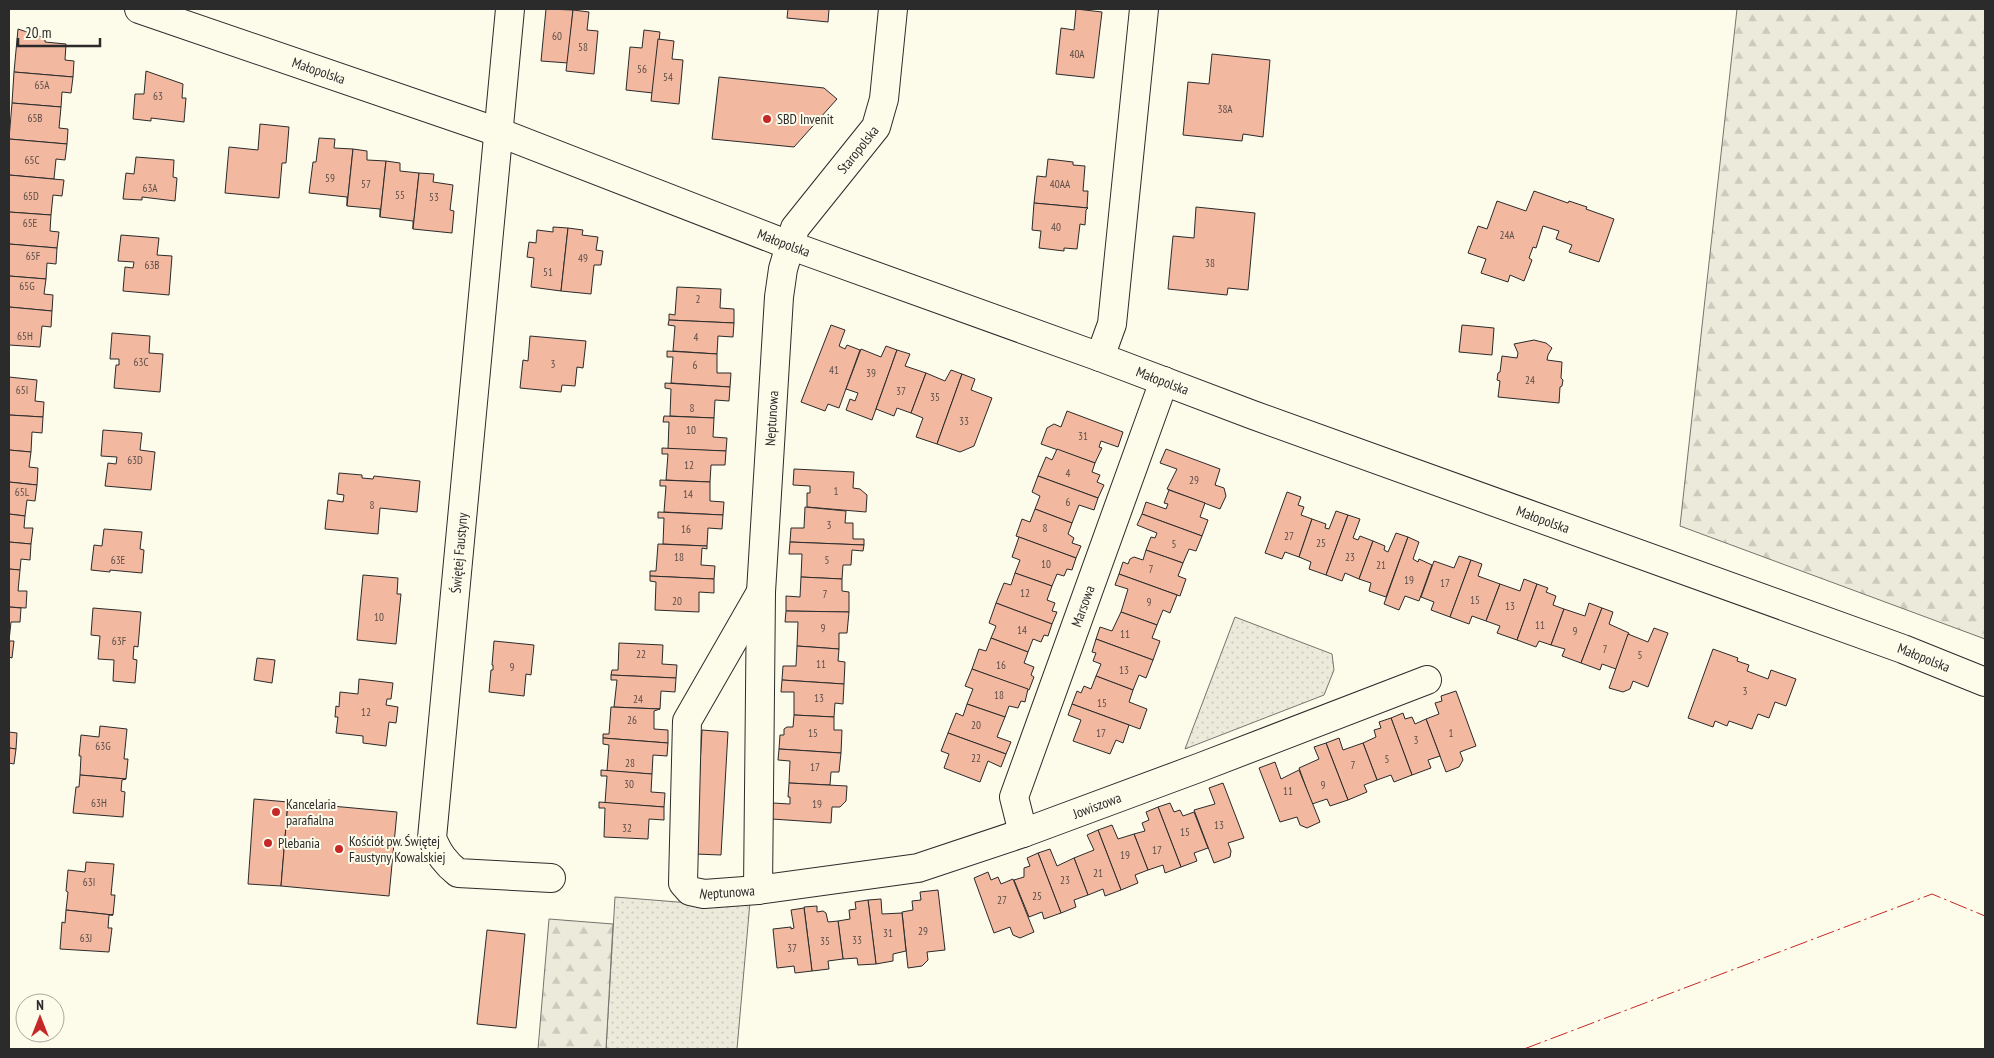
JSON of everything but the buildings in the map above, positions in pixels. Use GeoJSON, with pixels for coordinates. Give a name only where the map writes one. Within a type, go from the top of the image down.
{"type":"FeatureCollection","features":[{"type":"Feature","properties":{"kind":"street","name":"Małopolska"},"geometry":{"type":"LineString","coordinates":[[139,9],[498,132],[789,245],[1100,357],[1384,463],[1903,649],[1985,682]]}},
{"type":"Feature","properties":{"kind":"street"},"geometry":{"type":"LineString","coordinates":[[498,132],[510,9]]}},
{"type":"Feature","properties":{"kind":"street","name":"Staropolska"},"geometry":{"type":"LineString","coordinates":[[789,245],[795,228],[806,213],[866,142],[876,127],[884,99],[893,9]]}},
{"type":"Feature","properties":{"kind":"street"},"geometry":{"type":"LineString","coordinates":[[1100,357],[1112,324],[1144,9]]}},
{"type":"Feature","properties":{"kind":"street","name":"Świętej Faustyny"},"geometry":{"type":"LineString","coordinates":[[498,132],[432,838],[438,853],[447,865],[458,873],[551,878]]}},
{"type":"Feature","properties":{"kind":"street","name":"Neptunowa"},"geometry":{"type":"LineString","coordinates":[[761,592],[687,721],[683,883],[690,891],[704,894],[758,890],[761,592],[779,297],[789,245]]}},
{"type":"Feature","properties":{"kind":"street","name":"Marsowa"},"geometry":{"type":"LineString","coordinates":[[1023,832],[1014,797],[1164,381]]}},
{"type":"Feature","properties":{"kind":"street","name":"Jowiszowa"},"geometry":{"type":"LineString","coordinates":[[758,890],[918,868],[1201,767],[1427,680]]}},
{"type":"Feature","properties":{"kind":"green space"},"geometry":{"type":"Polygon","coordinates":[[[1737,9],[1985,9],[1985,639],[1680,526],[1737,9]]]}},
{"type":"Feature","properties":{"kind":"green space"},"geometry":{"type":"Polygon","coordinates":[[[1235,617],[1332,654],[1334,670],[1324,695],[1185,749],[1235,617]]]}},
{"type":"Feature","properties":{"kind":"green space"},"geometry":{"type":"Polygon","coordinates":[[[615,897],[715,905],[750,902],[737,1049],[606,1049],[615,897]]]}},
{"type":"Feature","properties":{"kind":"green space"},"geometry":{"type":"Polygon","coordinates":[[[549,919],[613,924],[606,1049],[538,1049],[549,919]]]}},
{"type":"Feature","properties":{"kind":"power"},"geometry":{"type":"LineString","coordinates":[[1524,1049],[1932,894],[1985,916]]}},
{"type":"Feature","properties":{"kind":"place","name":"SBD Invenit"},"geometry":{"type":"Point","coordinates":[767,119]}},
{"type":"Feature","properties":{"kind":"place","name":"Kancelaria parafialna"},"geometry":{"type":"Point","coordinates":[276,812]}},
{"type":"Feature","properties":{"kind":"place","name":"Plebania"},"geometry":{"type":"Point","coordinates":[268,843]}},
{"type":"Feature","properties":{"kind":"place","name":"Kościół pw. Świętej Faustyny Kowalskiej"},"geometry":{"type":"Point","coordinates":[339,849]}}]}
